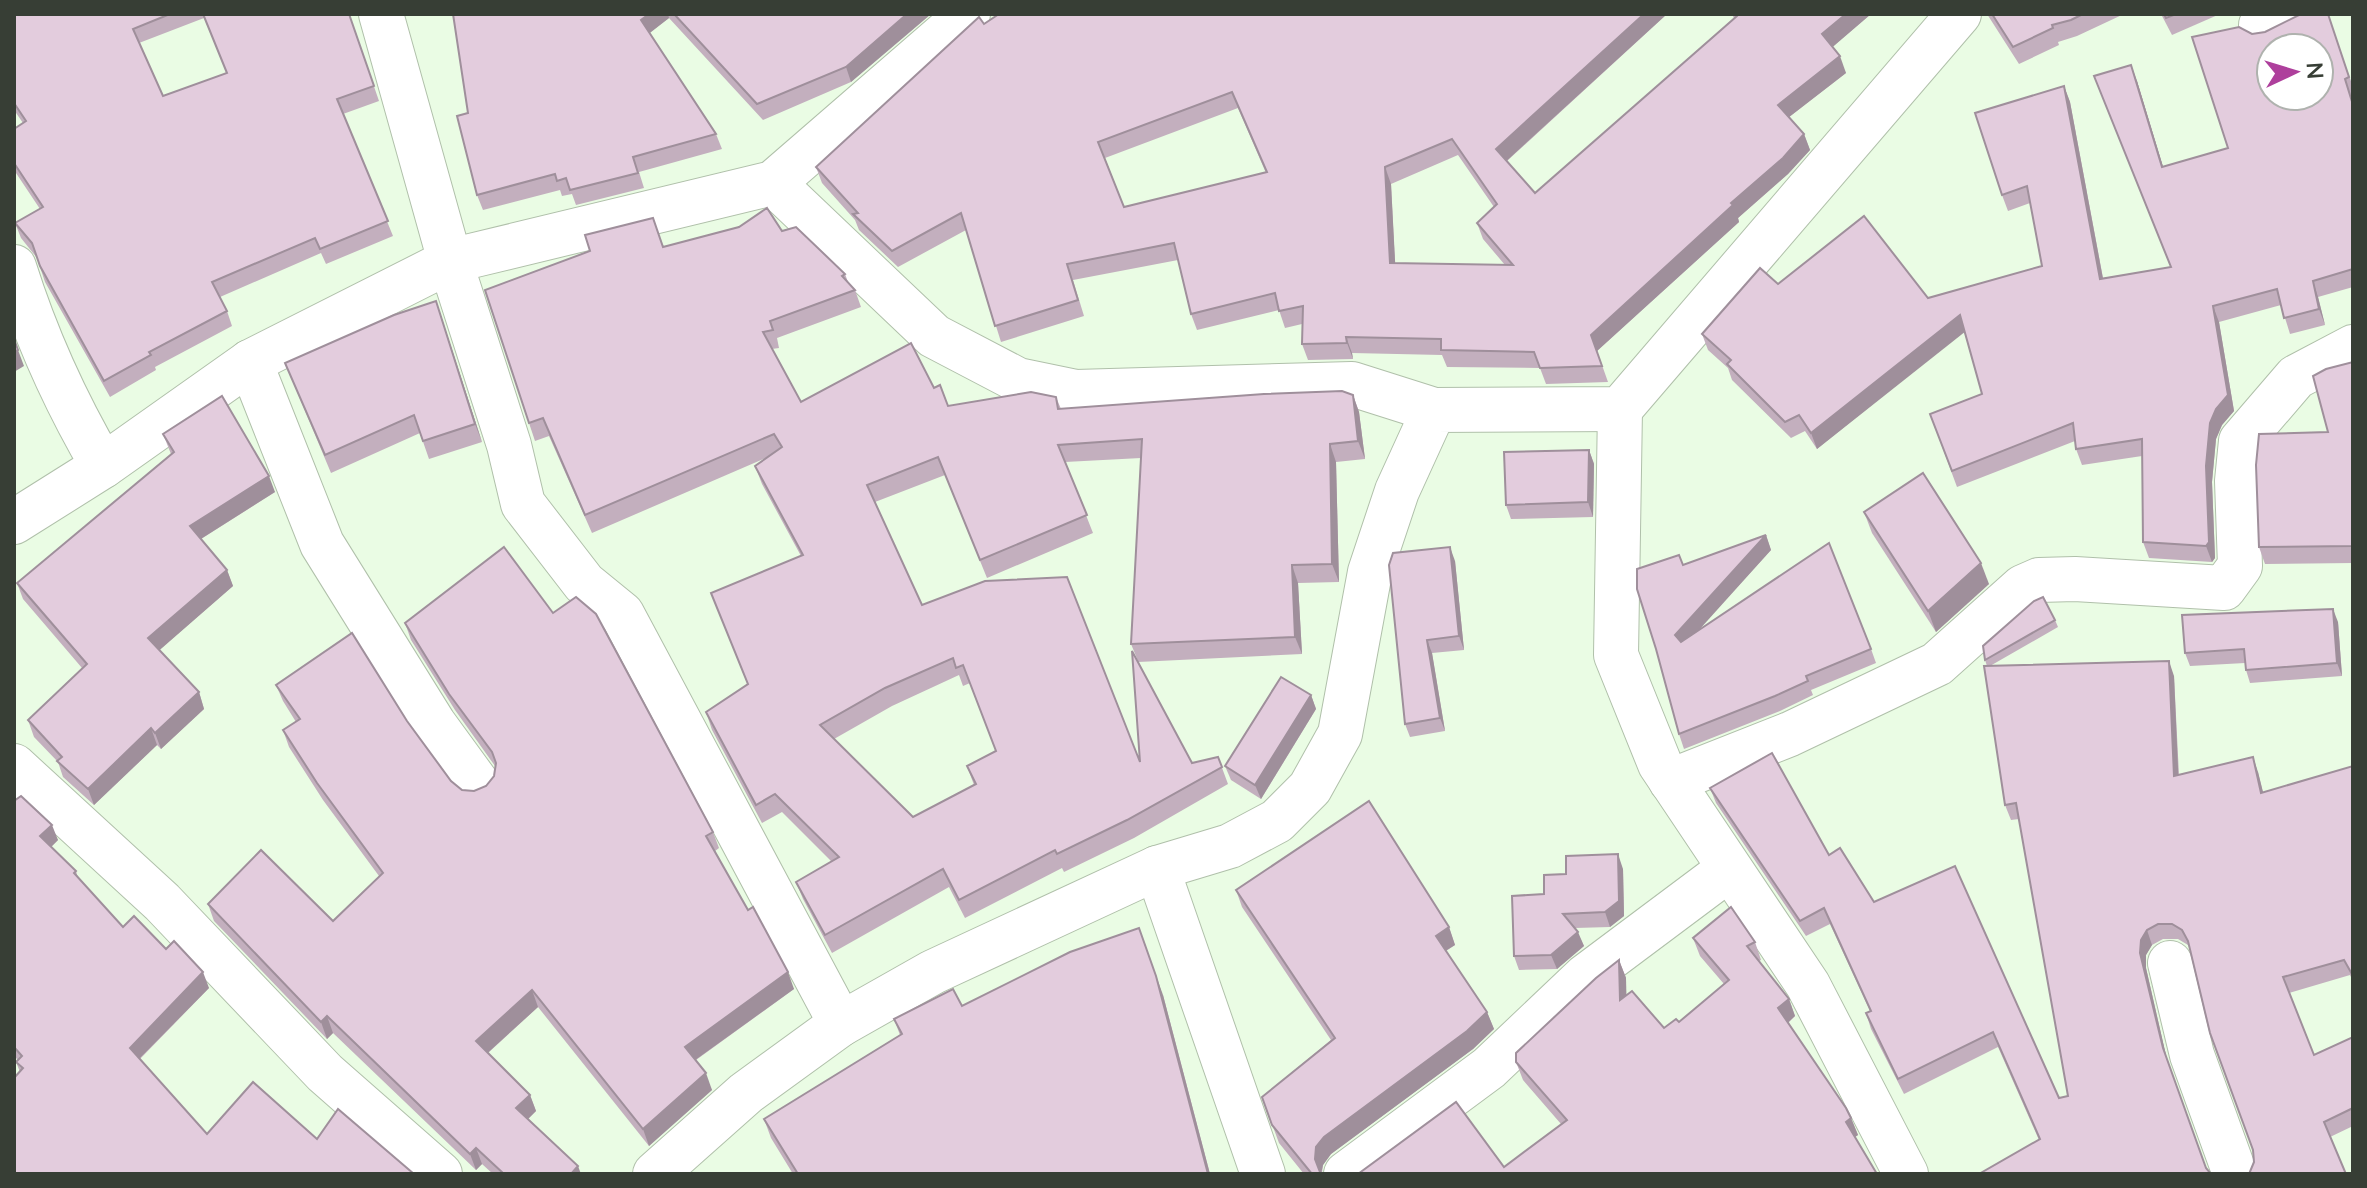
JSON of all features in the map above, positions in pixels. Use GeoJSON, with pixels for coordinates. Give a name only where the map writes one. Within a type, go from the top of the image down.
{"type":"FeatureCollection","features":[{"type":"Feature","properties":{"kind":"street"},"geometry":{"type":"LineString","coordinates":[[381,14],[450,261],[509,445],[523,504],[584,583],[622,614],[841,1024]]}},
{"type":"Feature","properties":{"kind":"street"},"geometry":{"type":"LineString","coordinates":[[14,522],[103,466],[250,362],[450,261],[773,183],[968,14]]}},
{"type":"Feature","properties":{"kind":"street"},"geometry":{"type":"LineString","coordinates":[[1906,1174],[1808,985],[1660,764],[1616,655],[1620,409],[1959,14]]}},
{"type":"Feature","properties":{"kind":"street"},"geometry":{"type":"LineString","coordinates":[[773,183],[934,336],[1018,380],[1076,392],[1352,384],[1434,410],[1620,409]]}},
{"type":"Feature","properties":{"kind":"street"},"geometry":{"type":"LineString","coordinates":[[14,267],[26,306],[72,413],[103,466]]}},
{"type":"Feature","properties":{"kind":"street"},"geometry":{"type":"LineString","coordinates":[[1671,781],[1790,734],[1937,664],[2023,587],[2039,580],[2075,579],[2224,588],[2240,566],[2237,481],[2241,441],[2296,377],[2353,347]]}},
{"type":"Feature","properties":{"kind":"street"},"geometry":{"type":"LineString","coordinates":[[250,362],[322,544],[434,724],[477,783]]}},
{"type":"Feature","properties":{"kind":"street"},"geometry":{"type":"LineString","coordinates":[[655,1174],[746,1093],[841,1024],[933,972],[1157,868],[1230,846],[1277,821],[1310,788],[1340,734],[1370,572],[1397,491],[1434,410]]}},
{"type":"Feature","properties":{"kind":"street"},"geometry":{"type":"LineString","coordinates":[[14,766],[162,902],[325,1073],[440,1174]]}},
{"type":"Feature","properties":{"kind":"street"},"geometry":{"type":"LineString","coordinates":[[1157,868],[1263,1174]]}},
{"type":"Feature","properties":{"kind":"street"},"geometry":{"type":"LineString","coordinates":[[1346,1174],[1489,1068],[1586,976],[1729,869]]}},
{"type":"Feature","properties":{"kind":"street"},"geometry":{"type":"LineString","coordinates":[[2170,963],[2192,1055],[2235,1174]]}},
{"type":"Feature","properties":{"kind":"building"},"geometry":{"type":"Polygon","coordinates":[[[14,14],[170,14],[133,29],[163,96],[227,73],[203,14],[349,14],[374,86],[337,99],[388,221],[320,249],[315,238],[212,282],[227,311],[149,352],[151,355],[104,381],[40,266],[32,243],[15,223],[43,207],[14,163],[14,129],[26,121],[14,103],[14,14]]]}},
{"type":"Feature","properties":{"kind":"building"},"geometry":{"type":"Polygon","coordinates":[[[453,14],[649,14],[641,20],[716,134],[633,157],[638,173],[570,190],[566,178],[557,181],[555,174],[477,195],[457,116],[468,113],[453,14]]]}},
{"type":"Feature","properties":{"kind":"building"},"geometry":{"type":"Polygon","coordinates":[[[674,14],[907,14],[846,67],[757,104],[674,14]]]}},
{"type":"Feature","properties":{"kind":"building"},"geometry":{"type":"Polygon","coordinates":[[[999,14],[1644,14],[1496,149],[1535,193],[1736,14],[1846,14],[1822,34],[1840,56],[1778,105],[1804,134],[1783,158],[1591,335],[1602,366],[1540,368],[1534,352],[1441,350],[1441,339],[1346,337],[1347,343],[1302,344],[1303,306],[1279,311],[1275,293],[1191,314],[1174,243],[1067,264],[1078,300],[995,326],[961,213],[892,251],[853,214],[858,213],[816,167],[979,17],[984,24],[999,14]],[[1232,92],[1098,142],[1124,207],[1267,172],[1232,92]],[[1452,139],[1385,167],[1390,263],[1513,265],[1477,223],[1497,204],[1452,139]]]}},
{"type":"Feature","properties":{"kind":"building"},"geometry":{"type":"Polygon","coordinates":[[[1992,14],[2083,14],[2052,25],[2053,28],[2013,47],[1992,14]]]}},
{"type":"Feature","properties":{"kind":"building"},"geometry":{"type":"Polygon","coordinates":[[[2301,14],[2328,14],[2334,32],[2265,32],[2301,14]]]}},
{"type":"Feature","properties":{"kind":"building"},"geometry":{"type":"Polygon","coordinates":[[[2239,27],[2255,34],[2255,112],[2335,112],[2335,35],[2349,77],[2345,79],[2353,105],[2353,269],[2313,281],[2319,309],[2284,318],[2277,289],[2213,306],[2228,395],[2216,409],[2210,423],[2206,466],[2209,542],[2206,546],[2143,542],[2142,439],[2076,449],[2073,423],[1952,471],[1930,414],[1982,394],[1960,315],[1811,433],[1799,415],[1785,422],[1727,364],[1731,360],[1702,334],[1760,268],[1778,284],[1864,216],[1928,298],[2042,266],[2027,186],[2002,195],[1975,113],[2064,86],[2100,279],[2171,267],[2094,76],[2131,65],[2162,167],[2228,148],[2192,37],[2239,27]]]}},
{"type":"Feature","properties":{"kind":"building"},"geometry":{"type":"Polygon","coordinates":[[[767,208],[782,231],[796,227],[845,274],[842,276],[855,290],[770,321],[773,330],[763,332],[801,402],[911,343],[934,388],[940,385],[948,406],[1031,392],[1056,397],[1058,409],[1264,394],[1342,391],[1353,395],[1358,441],[1330,444],[1332,564],[1292,565],[1295,637],[1131,644],[1142,439],[1058,445],[1087,515],[980,560],[938,457],[867,485],[922,605],[985,581],[1067,577],[1140,762],[1132,651],[1192,763],[1218,757],[1222,767],[1127,820],[1057,854],[1055,850],[959,900],[943,869],[825,935],[796,882],[839,857],[775,794],[756,805],[706,712],[748,684],[711,593],[803,555],[755,466],[782,447],[774,434],[585,515],[543,418],[529,423],[485,290],[590,251],[585,235],[653,218],[663,247],[739,227],[767,208]],[[953,658],[885,688],[820,725],[913,817],[976,784],[967,766],[996,751],[963,665],[956,668],[953,658]]]}},
{"type":"Feature","properties":{"kind":"building"},"geometry":{"type":"Polygon","coordinates":[[[436,301],[475,424],[423,441],[414,415],[325,455],[285,363],[394,315],[436,301]]]}},
{"type":"Feature","properties":{"kind":"building"},"geometry":{"type":"Polygon","coordinates":[[[2353,362],[2353,546],[2259,547],[2256,465],[2259,434],[2328,432],[2313,376],[2353,362]]]}},
{"type":"Feature","properties":{"kind":"building"},"geometry":{"type":"Polygon","coordinates":[[[222,396],[269,476],[190,526],[227,570],[148,638],[199,692],[155,733],[151,728],[88,789],[57,761],[62,757],[28,720],[87,664],[17,583],[174,452],[163,434],[222,396]]]}},
{"type":"Feature","properties":{"kind":"building"},"geometry":{"type":"Polygon","coordinates":[[[1589,450],[1588,502],[1506,505],[1504,452],[1589,450]]]}},
{"type":"Feature","properties":{"kind":"building"},"geometry":{"type":"Polygon","coordinates":[[[1923,473],[1981,563],[1928,611],[1864,512],[1923,473]]]}},
{"type":"Feature","properties":{"kind":"building"},"geometry":{"type":"Polygon","coordinates":[[[1766,535],[1675,635],[1681,642],[1829,543],[1871,649],[1806,676],[1808,681],[1775,696],[1679,734],[1637,589],[1637,569],[1679,555],[1683,565],[1766,535]]]}},
{"type":"Feature","properties":{"kind":"building"},"geometry":{"type":"Polygon","coordinates":[[[504,547],[553,613],[576,597],[596,614],[713,832],[706,836],[748,910],[753,907],[788,972],[685,1047],[706,1073],[643,1129],[532,990],[476,1041],[530,1095],[516,1108],[578,1166],[571,1174],[504,1174],[476,1148],[470,1154],[327,1016],[321,1022],[208,904],[261,850],[333,921],[383,873],[317,783],[283,730],[300,719],[276,685],[352,633],[407,721],[451,781],[462,790],[474,791],[486,786],[494,776],[496,763],[492,752],[449,694],[405,623],[504,547]]]}},
{"type":"Feature","properties":{"kind":"building"},"geometry":{"type":"Polygon","coordinates":[[[1450,547],[1459,636],[1427,640],[1440,718],[1405,724],[1389,565],[1393,553],[1450,547]]]}},
{"type":"Feature","properties":{"kind":"building"},"geometry":{"type":"Polygon","coordinates":[[[2043,597],[2055,620],[1985,660],[1983,646],[2034,601],[2043,597]]]}},
{"type":"Feature","properties":{"kind":"building"},"geometry":{"type":"Polygon","coordinates":[[[2333,609],[2337,663],[2246,670],[2244,649],[2185,653],[2182,615],[2333,609]]]}},
{"type":"Feature","properties":{"kind":"building"},"geometry":{"type":"Polygon","coordinates":[[[2169,661],[2174,776],[2253,757],[2261,793],[2353,766],[2353,976],[2344,960],[2283,977],[2314,1055],[2353,1037],[2353,1108],[2324,1122],[2346,1174],[2249,1174],[2254,1162],[2253,1150],[2210,1033],[2188,941],[2182,930],[2172,924],[2158,924],[2147,930],[2141,940],[2140,953],[2163,1048],[2206,1168],[2211,1174],[1979,1174],[2040,1139],[1993,1032],[1898,1079],[1866,1013],[1871,1011],[1824,908],[1800,921],[1710,788],[1772,753],[1829,855],[1840,848],[1874,902],[1955,866],[2059,1098],[2068,1096],[2016,803],[2005,805],[1984,666],[2169,661]]]}},
{"type":"Feature","properties":{"kind":"building"},"geometry":{"type":"Polygon","coordinates":[[[1281,677],[1311,695],[1255,785],[1225,766],[1281,677]]]}},
{"type":"Feature","properties":{"kind":"building"},"geometry":{"type":"Polygon","coordinates":[[[21,796],[52,825],[40,836],[76,871],[74,873],[123,927],[134,916],[166,949],[174,941],[203,972],[130,1048],[207,1134],[253,1082],[317,1139],[338,1109],[414,1174],[14,1174],[14,1078],[23,1068],[16,1062],[22,1056],[14,1047],[14,801],[21,796]]]}},
{"type":"Feature","properties":{"kind":"building"},"geometry":{"type":"Polygon","coordinates":[[[1369,801],[1449,927],[1436,936],[1487,1012],[1467,1031],[1324,1137],[1316,1147],[1315,1159],[1323,1174],[1312,1174],[1272,1125],[1262,1097],[1335,1038],[1236,890],[1369,801]]]}},
{"type":"Feature","properties":{"kind":"building"},"geometry":{"type":"Polygon","coordinates":[[[1618,854],[1619,901],[1605,912],[1563,914],[1578,932],[1551,955],[1514,956],[1512,896],[1544,894],[1544,875],[1566,874],[1566,856],[1618,854]]]}},
{"type":"Feature","properties":{"kind":"building"},"geometry":{"type":"Polygon","coordinates":[[[1731,907],[1755,942],[1747,946],[1789,999],[1778,1008],[1846,1108],[1851,1118],[1846,1122],[1877,1174],[1358,1174],[1456,1102],[1504,1167],[1567,1120],[1516,1062],[1516,1053],[1619,960],[1620,1000],[1632,991],[1664,1028],[1676,1019],[1679,1022],[1729,980],[1693,938],[1731,907]]]}},
{"type":"Feature","properties":{"kind":"building"},"geometry":{"type":"Polygon","coordinates":[[[1139,928],[1156,976],[1208,1174],[798,1174],[764,1119],[902,1034],[894,1019],[953,989],[962,1006],[1070,952],[1139,928]]]}}]}
